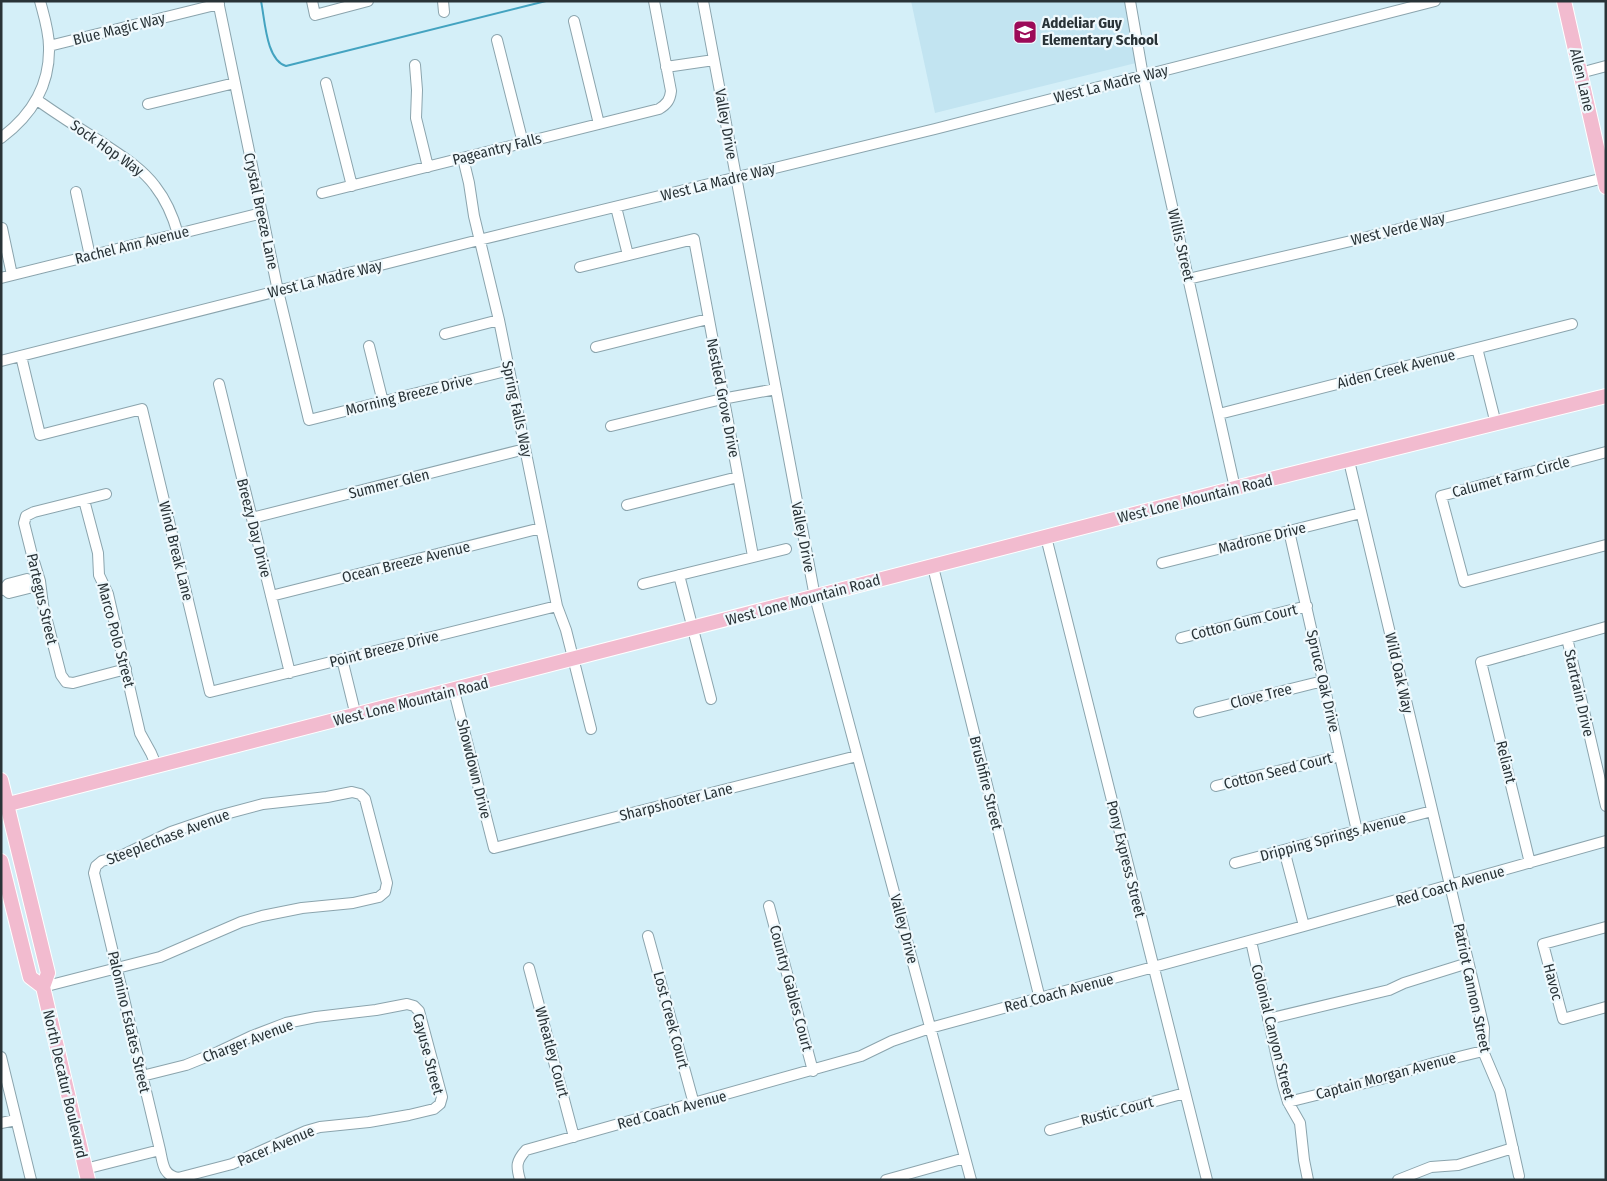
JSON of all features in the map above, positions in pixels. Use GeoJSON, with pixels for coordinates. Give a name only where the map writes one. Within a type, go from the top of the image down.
{"type":"FeatureCollection","features":[{"type":"Feature","properties":{"kind":"main road","name":"Allen Lane"},"geometry":{"type":"LineString","coordinates":[[1564,1],[1605,181]]}},
{"type":"Feature","properties":{"kind":"main road","name":"West Lone Mountain Road"},"geometry":{"type":"LineString","coordinates":[[4,806],[1236,488],[1606,396]]}},
{"type":"Feature","properties":{"kind":"main road","name":"North Decatur Boulevard"},"geometry":{"type":"LineString","coordinates":[[1,780],[4,806],[48,972],[43,987],[86,1174]]}},
{"type":"Feature","properties":{"kind":"main road","name":"North Decatur Boulevard"},"geometry":{"type":"LineString","coordinates":[[1,861],[30,978],[43,987]]}},
{"type":"Feature","properties":{"kind":"street"},"geometry":{"type":"LineString","coordinates":[[1,138],[27,115],[36,100],[47,74],[49,46],[47,28],[40,1]]}},
{"type":"Feature","properties":{"kind":"street"},"geometry":{"type":"LineString","coordinates":[[312,1],[314,15],[368,1]]}},
{"type":"Feature","properties":{"kind":"street"},"geometry":{"type":"LineString","coordinates":[[443,1],[444,12]]}},
{"type":"Feature","properties":{"kind":"street"},"geometry":{"type":"LineString","coordinates":[[654,1],[666,67],[714,60]]}},
{"type":"Feature","properties":{"kind":"street","name":"Valley Drive"},"geometry":{"type":"LineString","coordinates":[[703,1],[814,597],[971,1180]]}},
{"type":"Feature","properties":{"kind":"street","name":"Willis Street"},"geometry":{"type":"LineString","coordinates":[[1130,1],[1143,76],[1236,488]]}},
{"type":"Feature","properties":{"kind":"street","name":"West La Madre Way"},"geometry":{"type":"LineString","coordinates":[[1,361],[479,240],[935,129],[1435,1]]}},
{"type":"Feature","properties":{"kind":"street","name":"Blue Magic Way"},"geometry":{"type":"LineString","coordinates":[[49,46],[218,3]]}},
{"type":"Feature","properties":{"kind":"street","name":"Crystal Breeze Lane"},"geometry":{"type":"LineString","coordinates":[[218,3],[278,291],[309,420]]}},
{"type":"Feature","properties":{"kind":"street"},"geometry":{"type":"LineString","coordinates":[[574,21],[599,124]]}},
{"type":"Feature","properties":{"kind":"street"},"geometry":{"type":"LineString","coordinates":[[497,40],[523,143]]}},
{"type":"Feature","properties":{"kind":"street"},"geometry":{"type":"LineString","coordinates":[[415,65],[417,90],[416,118],[428,166]]}},
{"type":"Feature","properties":{"kind":"street"},"geometry":{"type":"LineString","coordinates":[[1580,73],[1606,66]]}},
{"type":"Feature","properties":{"kind":"street","name":"Pageantry Falls"},"geometry":{"type":"LineString","coordinates":[[322,193],[659,109],[668,102],[670,91],[666,67]]}},
{"type":"Feature","properties":{"kind":"street"},"geometry":{"type":"LineString","coordinates":[[148,104],[235,83]]}},
{"type":"Feature","properties":{"kind":"street"},"geometry":{"type":"LineString","coordinates":[[326,83],[352,186]]}},
{"type":"Feature","properties":{"kind":"street","name":"Sock Hop Way"},"geometry":{"type":"LineString","coordinates":[[36,100],[142,171],[164,199],[178,234]]}},
{"type":"Feature","properties":{"kind":"street","name":"Spring Falls Way"},"geometry":{"type":"LineString","coordinates":[[463,158],[479,240],[499,320],[557,606],[566,630],[591,729]]}},
{"type":"Feature","properties":{"kind":"street","name":"West Verde Way"},"geometry":{"type":"LineString","coordinates":[[1188,279],[1605,181]]}},
{"type":"Feature","properties":{"kind":"street"},"geometry":{"type":"LineString","coordinates":[[76,192],[90,256]]}},
{"type":"Feature","properties":{"kind":"street"},"geometry":{"type":"LineString","coordinates":[[580,267],[628,255],[616,207]]}},
{"type":"Feature","properties":{"kind":"street","name":"Rachel Ann Avenue"},"geometry":{"type":"LineString","coordinates":[[1,278],[262,213]]}},
{"type":"Feature","properties":{"kind":"street"},"geometry":{"type":"LineString","coordinates":[[2,228],[12,275]]}},
{"type":"Feature","properties":{"kind":"street","name":"Nestled Grove Drive"},"geometry":{"type":"LineString","coordinates":[[628,255],[694,239],[752,556]]}},
{"type":"Feature","properties":{"kind":"street"},"geometry":{"type":"LineString","coordinates":[[596,347],[708,319]]}},
{"type":"Feature","properties":{"kind":"street"},"geometry":{"type":"LineString","coordinates":[[445,334],[499,320]]}},
{"type":"Feature","properties":{"kind":"street","name":"Aiden Creek Avenue"},"geometry":{"type":"LineString","coordinates":[[1219,414],[1572,324]]}},
{"type":"Feature","properties":{"kind":"street"},"geometry":{"type":"LineString","coordinates":[[369,346],[383,402]]}},
{"type":"Feature","properties":{"kind":"street"},"geometry":{"type":"LineString","coordinates":[[1477,348],[1496,424]]}},
{"type":"Feature","properties":{"kind":"street","name":"Wind Break Lane"},"geometry":{"type":"LineString","coordinates":[[21,356],[40,435],[142,410],[210,692]]}},
{"type":"Feature","properties":{"kind":"street","name":"Morning Breeze Drive"},"geometry":{"type":"LineString","coordinates":[[309,420],[509,370]]}},
{"type":"Feature","properties":{"kind":"street","name":"Breezy Day Drive"},"geometry":{"type":"LineString","coordinates":[[219,384],[290,673]]}},
{"type":"Feature","properties":{"kind":"street"},"geometry":{"type":"LineString","coordinates":[[611,426],[722,399],[776,389]]}},
{"type":"Feature","properties":{"kind":"street","name":"Summer Glen"},"geometry":{"type":"LineString","coordinates":[[252,518],[525,449]]}},
{"type":"Feature","properties":{"kind":"street","name":"Calumet Farm Circle"},"geometry":{"type":"LineString","coordinates":[[1606,452],[1441,496],[1464,582],[1606,544]]}},
{"type":"Feature","properties":{"kind":"street","name":"Wild Oak Way"},"geometry":{"type":"LineString","coordinates":[[1349,461],[1450,886]]}},
{"type":"Feature","properties":{"kind":"street"},"geometry":{"type":"LineString","coordinates":[[627,505],[738,477]]}},
{"type":"Feature","properties":{"kind":"street"},"geometry":{"type":"LineString","coordinates":[[84,500],[106,494]]}},
{"type":"Feature","properties":{"kind":"street","name":"Partegus Street"},"geometry":{"type":"LineString","coordinates":[[84,500],[34,512],[26,516],[24,523],[37,582],[61,675],[66,682],[73,683],[126,669]]}},
{"type":"Feature","properties":{"kind":"street","name":"Marco Polo Street"},"geometry":{"type":"LineString","coordinates":[[84,500],[98,554],[99,574],[108,594],[140,733],[157,767]]}},
{"type":"Feature","properties":{"kind":"street","name":"Madrone Drive"},"geometry":{"type":"LineString","coordinates":[[1162,564],[1361,513]]}},
{"type":"Feature","properties":{"kind":"street","name":"Ocean Breeze Avenue"},"geometry":{"type":"LineString","coordinates":[[271,596],[541,528]]}},
{"type":"Feature","properties":{"kind":"street","name":"Spruce Oak Drive"},"geometry":{"type":"LineString","coordinates":[[1289,531],[1357,831]]}},
{"type":"Feature","properties":{"kind":"street","name":"Pony Express Street"},"geometry":{"type":"LineString","coordinates":[[1046,537],[1206,1180]]}},
{"type":"Feature","properties":{"kind":"street"},"geometry":{"type":"LineString","coordinates":[[643,584],[786,549]]}},
{"type":"Feature","properties":{"kind":"street","name":"Brushfire Street"},"geometry":{"type":"LineString","coordinates":[[933,567],[1040,999]]}},
{"type":"Feature","properties":{"kind":"street"},"geometry":{"type":"LineString","coordinates":[[679,575],[710,699]]}},
{"type":"Feature","properties":{"kind":"street"},"geometry":{"type":"LineString","coordinates":[[2,590],[8,584],[27,579],[37,582]]}},
{"type":"Feature","properties":{"kind":"street","name":"Point Breeze Drive"},"geometry":{"type":"LineString","coordinates":[[210,692],[557,606]]}},
{"type":"Feature","properties":{"kind":"street","name":"Cotton Gum Court"},"geometry":{"type":"LineString","coordinates":[[1181,638],[1306,606]]}},
{"type":"Feature","properties":{"kind":"street"},"geometry":{"type":"LineString","coordinates":[[1567,638],[1606,627]]}},
{"type":"Feature","properties":{"kind":"street","name":"Reliant"},"geometry":{"type":"LineString","coordinates":[[1530,862],[1481,662],[1567,638]]}},
{"type":"Feature","properties":{"kind":"street","name":"Startrain Drive"},"geometry":{"type":"LineString","coordinates":[[1567,638],[1606,806]]}},
{"type":"Feature","properties":{"kind":"street"},"geometry":{"type":"LineString","coordinates":[[342,659],[356,716]]}},
{"type":"Feature","properties":{"kind":"street","name":"Clove Tree"},"geometry":{"type":"LineString","coordinates":[[1199,712],[1323,681]]}},
{"type":"Feature","properties":{"kind":"street","name":"Showdown Drive"},"geometry":{"type":"LineString","coordinates":[[454,691],[494,848]]}},
{"type":"Feature","properties":{"kind":"street","name":"Sharpshooter Lane"},"geometry":{"type":"LineString","coordinates":[[494,848],[857,756]]}},
{"type":"Feature","properties":{"kind":"street","name":"Cotton Seed Court"},"geometry":{"type":"LineString","coordinates":[[1216,786],[1340,756]]}},
{"type":"Feature","properties":{"kind":"street","name":"Steeplechase Avenue"},"geometry":{"type":"LineString","coordinates":[[96,866],[102,861],[124,855],[171,832],[218,816],[263,804],[327,797],[352,792],[360,794],[365,799],[387,883],[384,892],[379,897],[353,903],[302,908],[248,920],[160,958],[116,970]]}},
{"type":"Feature","properties":{"kind":"street","name":"Dripping Springs Avenue"},"geometry":{"type":"LineString","coordinates":[[1235,863],[1432,811]]}},
{"type":"Feature","properties":{"kind":"street","name":"Red Coach Avenue"},"geometry":{"type":"LineString","coordinates":[[520,1180],[517,1169],[518,1158],[526,1150],[813,1071],[861,1056],[892,1041],[930,1028],[1606,842]]}},
{"type":"Feature","properties":{"kind":"street"},"geometry":{"type":"LineString","coordinates":[[1284,850],[1304,926]]}},
{"type":"Feature","properties":{"kind":"street","name":"Palomino Estates Street"},"geometry":{"type":"LineString","coordinates":[[96,866],[94,873],[116,970],[165,1172],[170,1177]]}},
{"type":"Feature","properties":{"kind":"street","name":"Patriot Cannon Street"},"geometry":{"type":"LineString","coordinates":[[1450,886],[1484,1028],[1483,1051],[1500,1091],[1519,1176]]}},
{"type":"Feature","properties":{"kind":"street","name":"Country Gables Court"},"geometry":{"type":"LineString","coordinates":[[769,906],[813,1071]]}},
{"type":"Feature","properties":{"kind":"street","name":"Havoc"},"geometry":{"type":"LineString","coordinates":[[1606,926],[1543,944],[1563,1019],[1606,1007]]}},
{"type":"Feature","properties":{"kind":"street","name":"Lost Creek Court"},"geometry":{"type":"LineString","coordinates":[[648,936],[694,1104]]}},
{"type":"Feature","properties":{"kind":"street","name":"Colonial Canyon Street"},"geometry":{"type":"LineString","coordinates":[[1251,941],[1283,1085],[1288,1102],[1300,1123],[1308,1180]]}},
{"type":"Feature","properties":{"kind":"street"},"geometry":{"type":"LineString","coordinates":[[1268,1019],[1389,990],[1404,982],[1468,963]]}},
{"type":"Feature","properties":{"kind":"street","name":"Wheatley Court"},"geometry":{"type":"LineString","coordinates":[[529,968],[574,1137]]}},
{"type":"Feature","properties":{"kind":"street"},"geometry":{"type":"LineString","coordinates":[[43,987],[116,970]]}},
{"type":"Feature","properties":{"kind":"street","name":"Charger Avenue"},"geometry":{"type":"LineString","coordinates":[[142,1076],[186,1064],[286,1023],[407,1004],[414,1006]]}},
{"type":"Feature","properties":{"kind":"street","name":"Cayuse Street"},"geometry":{"type":"LineString","coordinates":[[414,1006],[420,1011],[442,1096],[440,1104]]}},
{"type":"Feature","properties":{"kind":"street","name":"Captain Morgan Avenue"},"geometry":{"type":"LineString","coordinates":[[1288,1102],[1483,1051]]}},
{"type":"Feature","properties":{"kind":"street"},"geometry":{"type":"LineString","coordinates":[[1,1058],[31,1180]]}},
{"type":"Feature","properties":{"kind":"street","name":"Rustic Court"},"geometry":{"type":"LineString","coordinates":[[1050,1130],[1185,1093]]}},
{"type":"Feature","properties":{"kind":"street","name":"Pacer Avenue"},"geometry":{"type":"LineString","coordinates":[[170,1177],[178,1178],[232,1164],[320,1126],[369,1122],[409,1115],[434,1109],[440,1104]]}},
{"type":"Feature","properties":{"kind":"street"},"geometry":{"type":"LineString","coordinates":[[1,1122],[16,1120]]}},
{"type":"Feature","properties":{"kind":"street"},"geometry":{"type":"LineString","coordinates":[[1398,1180],[1431,1167],[1458,1165],[1513,1148]]}},
{"type":"Feature","properties":{"kind":"street"},"geometry":{"type":"LineString","coordinates":[[86,1174],[160,1150]]}},
{"type":"Feature","properties":{"kind":"street"},"geometry":{"type":"LineString","coordinates":[[886,1180],[965,1158]]}},
{"type":"Feature","properties":{"kind":"shaded area","name":"Addeliar Guy Elementary School"},"geometry":{"type":"Polygon","coordinates":[[[911,1],[1125,1],[1140,62],[935,113],[911,1]]]}},
{"type":"Feature","properties":{"kind":"waterway"},"geometry":{"type":"LineString","coordinates":[[261,1],[270,48],[279,62],[286,66],[546,1]]}},
{"type":"Feature","properties":{"kind":"place","name":"Addeliar Guy Elementary School"},"geometry":{"type":"Point","coordinates":[1025,32]}}]}
